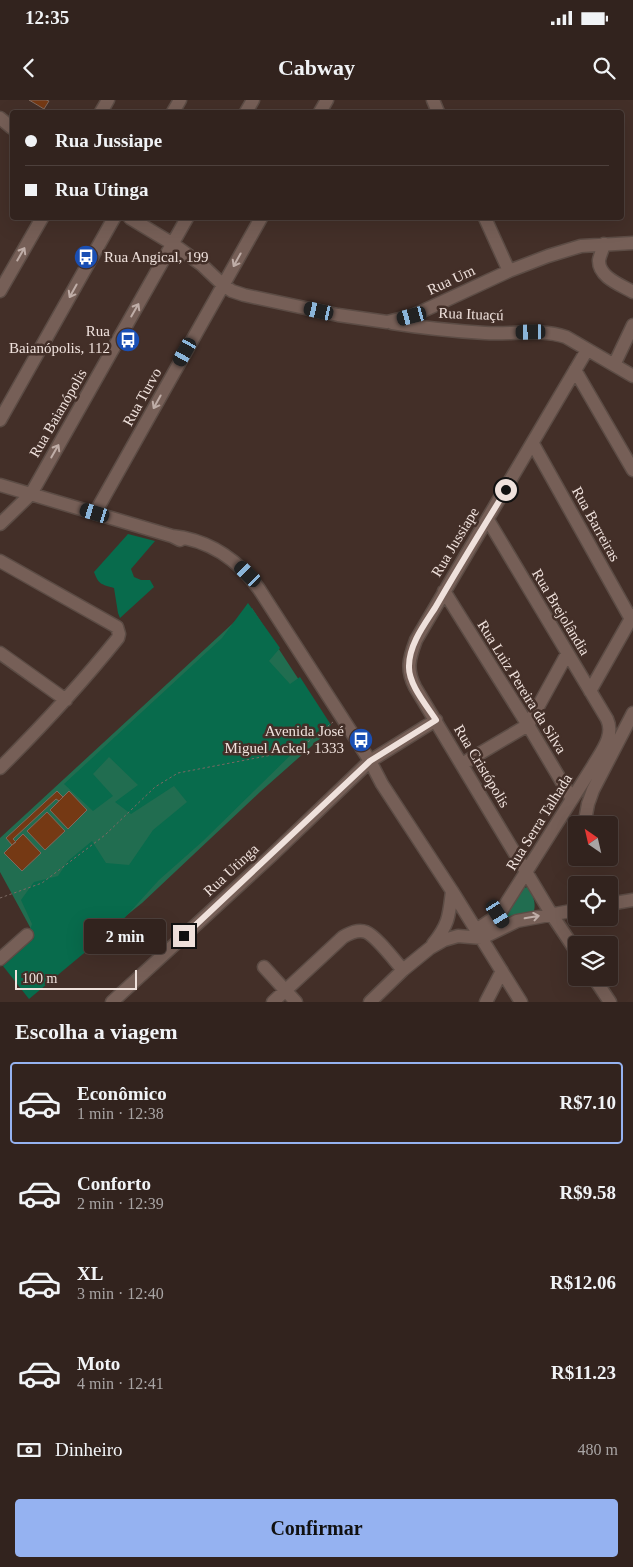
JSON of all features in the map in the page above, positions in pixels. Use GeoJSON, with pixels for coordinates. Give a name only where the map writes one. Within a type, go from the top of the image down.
{"type":"FeatureCollection","features":[{"type":"Feature","properties":{"kind":"street"},"geometry":{"type":"LineString","coordinates":[[0,118],[10,126]]}},
{"type":"Feature","properties":{"kind":"street"},"geometry":{"type":"LineString","coordinates":[[0,291],[41,220]]}},
{"type":"Feature","properties":{"kind":"street"},"geometry":{"type":"LineString","coordinates":[[0,420],[113,220]]}},
{"type":"Feature","properties":{"kind":"street","name":"Rua Um"},"geometry":{"type":"LineString","coordinates":[[133,220],[173,244],[202,265],[223,285],[244,295],[338,315],[387,322],[412,316],[509,270],[548,256],[581,246],[633,243]]}},
{"type":"Feature","properties":{"kind":"street","name":"Rua Baianópolis"},"geometry":{"type":"LineString","coordinates":[[0,524],[31,494],[186,220]]}},
{"type":"Feature","properties":{"kind":"street","name":"Rua Turvo"},"geometry":{"type":"LineString","coordinates":[[95,513],[260,220]]}},
{"type":"Feature","properties":{"kind":"street"},"geometry":{"type":"LineString","coordinates":[[486,220],[509,270]]}},
{"type":"Feature","properties":{"kind":"street"},"geometry":{"type":"LineString","coordinates":[[604,244],[599,260],[603,273],[608,278],[633,292]]}},
{"type":"Feature","properties":{"kind":"street"},"geometry":{"type":"LineString","coordinates":[[420,312],[417,318],[421,328]]}},
{"type":"Feature","properties":{"kind":"street","name":"Rua Ituaçú"},"geometry":{"type":"LineString","coordinates":[[387,322],[421,328],[487,333],[554,333],[566,337],[633,376]]}},
{"type":"Feature","properties":{"kind":"street"},"geometry":{"type":"LineString","coordinates":[[614,365],[633,325]]}},
{"type":"Feature","properties":{"kind":"street","name":"Rua Jussiape"},"geometry":{"type":"LineString","coordinates":[[410,677],[408,667],[416,640],[587,350]]}},
{"type":"Feature","properties":{"kind":"street"},"geometry":{"type":"LineString","coordinates":[[575,370],[633,470]]}},
{"type":"Feature","properties":{"kind":"street","name":"Rua Barreiras"},"geometry":{"type":"LineString","coordinates":[[532,444],[632,617]]}},
{"type":"Feature","properties":{"kind":"street"},"geometry":{"type":"LineString","coordinates":[[0,485],[172,536],[204,549],[230,567],[243,579],[266,611],[336,719],[368,763]]}},
{"type":"Feature","properties":{"kind":"street","name":"Rua Brejolândia"},"geometry":{"type":"LineString","coordinates":[[488,520],[607,719]]}},
{"type":"Feature","properties":{"kind":"street"},"geometry":{"type":"LineString","coordinates":[[172,536],[193,540],[212,547],[232,559],[260,589],[376,778],[382,784],[452,891],[521,1002]]}},
{"type":"Feature","properties":{"kind":"street"},"geometry":{"type":"LineString","coordinates":[[0,561],[117,628],[119,634],[118,638],[66,700],[0,768]]}},
{"type":"Feature","properties":{"kind":"street","name":"Rua Luiz Pereira da Silva"},"geometry":{"type":"LineString","coordinates":[[444,591],[528,725],[572,800]]}},
{"type":"Feature","properties":{"kind":"street"},"geometry":{"type":"LineString","coordinates":[[590,691],[632,617]]}},
{"type":"Feature","properties":{"kind":"street"},"geometry":{"type":"LineString","coordinates":[[0,654],[66,700]]}},
{"type":"Feature","properties":{"kind":"street"},"geometry":{"type":"LineString","coordinates":[[462,764],[528,725],[567,654]]}},
{"type":"Feature","properties":{"kind":"street","name":"Rua Cristópolis"},"geometry":{"type":"LineString","coordinates":[[410,677],[568,939]]}},
{"type":"Feature","properties":{"kind":"street"},"geometry":{"type":"LineString","coordinates":[[586,815],[593,790],[633,713]]}},
{"type":"Feature","properties":{"kind":"street","name":"Rua Serra Talhada"},"geometry":{"type":"LineString","coordinates":[[502,920],[527,871],[607,742],[610,729],[607,719]]}},
{"type":"Feature","properties":{"kind":"street","name":"Rua Utinga"},"geometry":{"type":"LineString","coordinates":[[112,1002],[271,856],[368,763],[436,720]]}},
{"type":"Feature","properties":{"kind":"street"},"geometry":{"type":"LineString","coordinates":[[430,948],[446,927],[450,913],[452,891]]}},
{"type":"Feature","properties":{"kind":"street"},"geometry":{"type":"LineString","coordinates":[[618,903],[632,901]]}},
{"type":"Feature","properties":{"kind":"street","name":"Rua Serra Talhada"},"geometry":{"type":"LineString","coordinates":[[479,934],[502,920],[525,919],[568,912]]}},
{"type":"Feature","properties":{"kind":"street"},"geometry":{"type":"LineString","coordinates":[[273,1002],[343,937],[358,931],[366,932],[372,936],[403,970]]}},
{"type":"Feature","properties":{"kind":"street"},"geometry":{"type":"LineString","coordinates":[[370,1002],[403,970],[430,948],[444,940],[458,936],[479,934]]}},
{"type":"Feature","properties":{"kind":"street"},"geometry":{"type":"LineString","coordinates":[[0,959],[26,935]]}},
{"type":"Feature","properties":{"kind":"street"},"geometry":{"type":"LineString","coordinates":[[264,967],[296,1002]]}},
{"type":"Feature","properties":{"kind":"street"},"geometry":{"type":"LineString","coordinates":[[486,1002],[505,976]]}},
{"type":"Feature","properties":{"kind":"street"},"geometry":{"type":"LineString","coordinates":[[599,986],[610,1002]]}},
{"type":"Feature","properties":{"kind":"path"},"geometry":{"type":"LineString","coordinates":[[0,898],[42,883],[105,835],[155,787],[178,773],[298,750],[336,719]]}},
{"type":"Feature","properties":{"kind":"green space"},"geometry":{"type":"Polygon","coordinates":[[[128,534],[155,541],[131,569],[134,577],[141,580],[150,580],[154,587],[120,618],[114,588],[101,583],[94,572],[128,534]]]}},
{"type":"Feature","properties":{"kind":"green space"},"geometry":{"type":"Polygon","coordinates":[[[248,603],[280,648],[269,661],[290,684],[300,677],[331,725],[305,741],[203,841],[159,880],[119,924],[29,999],[3,966],[34,938],[30,930],[32,924],[21,900],[34,882],[58,876],[68,861],[92,841],[106,863],[129,865],[153,830],[187,802],[174,786],[131,814],[115,802],[138,785],[109,757],[93,774],[113,796],[93,811],[64,784],[222,638],[248,603]]]}},
{"type":"Feature","properties":{"kind":"green space"},"geometry":{"type":"Polygon","coordinates":[[[252,608],[331,729],[260,792],[142,903],[55,973],[0,872],[0,838],[244,613],[252,608]]]}},
{"type":"Feature","properties":{"kind":"green space"},"geometry":{"type":"Polygon","coordinates":[[[528,887],[534,899],[534,911],[505,920],[504,915],[523,888],[528,887]]]}},
{"type":"Feature","properties":{"kind":"building"},"geometry":{"type":"Polygon","coordinates":[[[29,100],[46,100],[49,101],[44,109],[29,100]]]}},
{"type":"Feature","properties":{"kind":"building"},"geometry":{"type":"Polygon","coordinates":[[[57,791],[63,797],[59,801],[56,799],[13,839],[16,842],[12,845],[6,838],[57,791]]]}},
{"type":"Feature","properties":{"kind":"building"},"geometry":{"type":"Polygon","coordinates":[[[69,791],[87,810],[68,829],[50,810],[69,791]]]}},
{"type":"Feature","properties":{"kind":"building"},"geometry":{"type":"Polygon","coordinates":[[[47,812],[65,831],[45,850],[27,831],[47,812]]]}},
{"type":"Feature","properties":{"kind":"building"},"geometry":{"type":"Polygon","coordinates":[[[23,834],[41,853],[22,871],[4,853],[23,834]]]}},
{"type":"Feature","properties":{"kind":"place","name":"Rua Angical, 199"},"geometry":{"type":"Point","coordinates":[86,257]}},
{"type":"Feature","properties":{"kind":"place","name":"Rua Baianópolis, 112"},"geometry":{"type":"Point","coordinates":[128,340]}},
{"type":"Feature","properties":{"kind":"place","name":"Avenida José Miguel Ackel, 1333"},"geometry":{"type":"Point","coordinates":[361,740]}},
{"type":"Feature","properties":{"kind":"route"},"geometry":{"type":"LineString","coordinates":[[184,936],[370,761],[436,720],[410,677],[408,667],[411,653],[416,640],[444,591],[506,490]]}}]}
